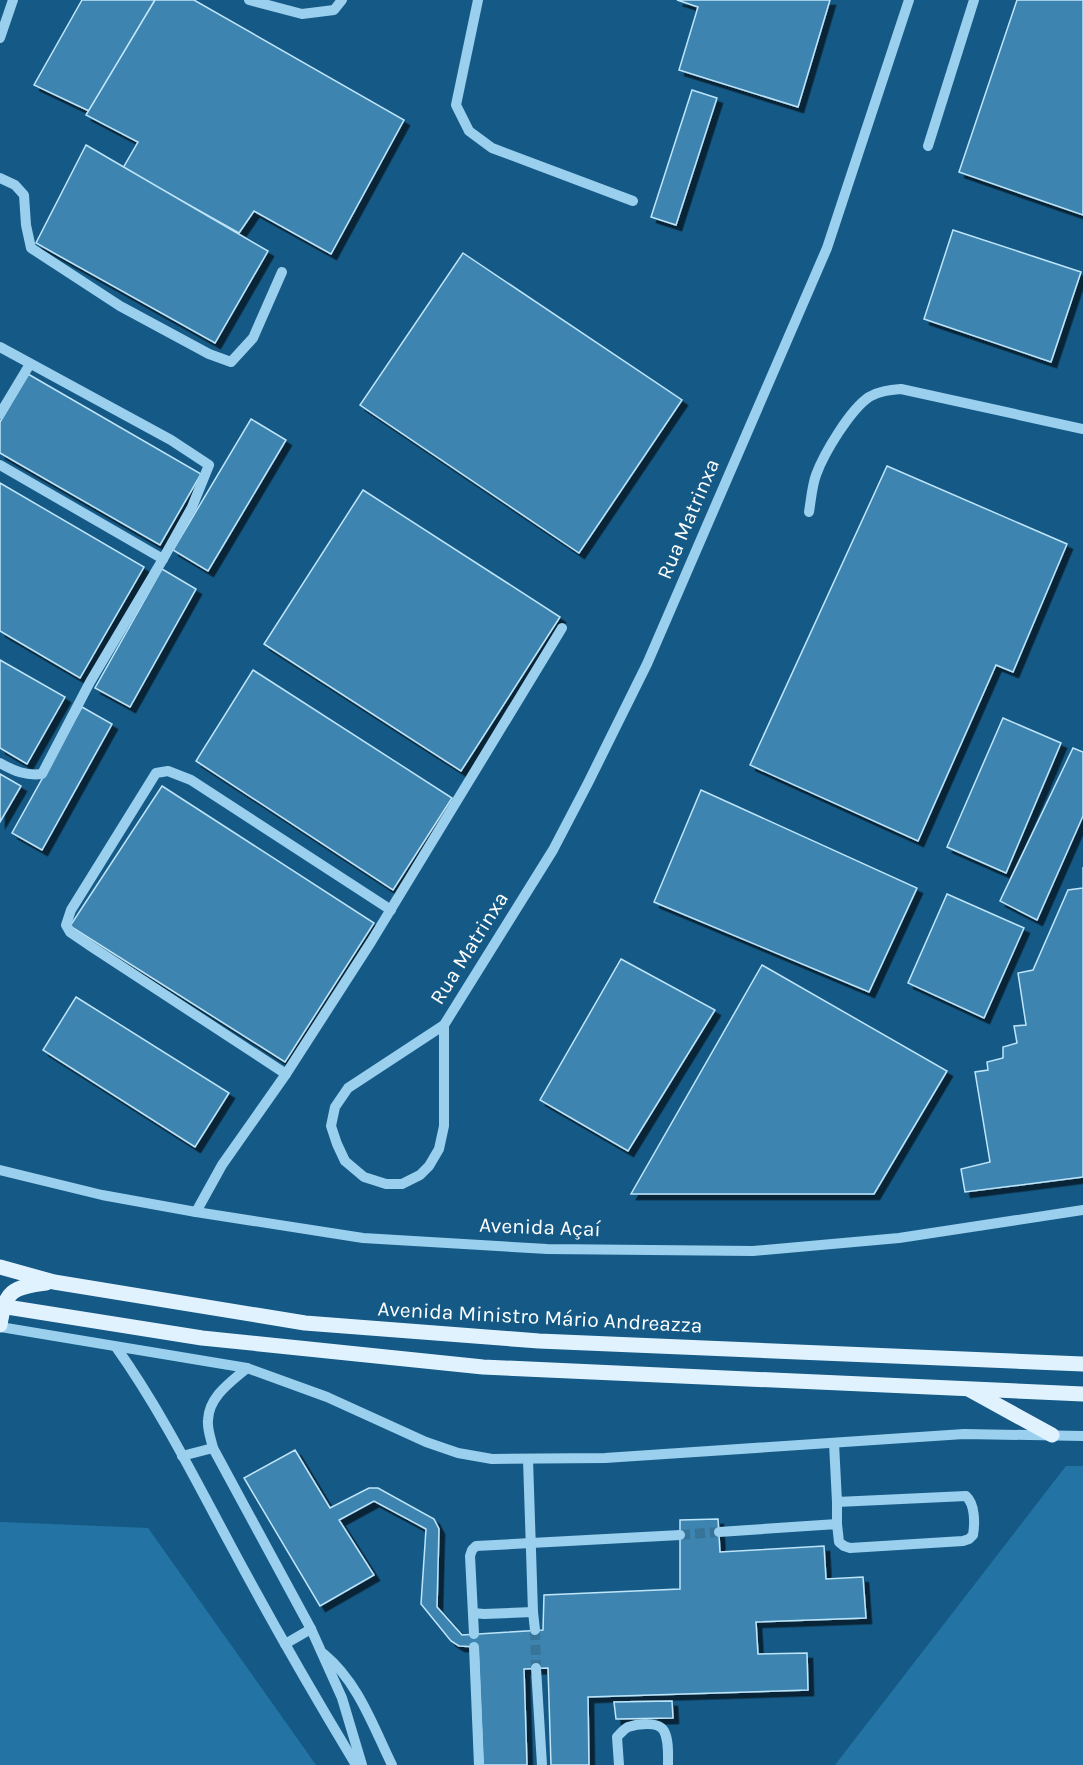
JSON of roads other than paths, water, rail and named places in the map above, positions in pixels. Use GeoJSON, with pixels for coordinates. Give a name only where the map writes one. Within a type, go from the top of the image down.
{"type":"FeatureCollection","features":[{"type":"Feature","properties":{"kind":"main road","name":"Avenida Ministro Mário Andreazza"},"geometry":{"type":"LineString","coordinates":[[0,1268],[54,1282],[305,1323],[539,1341],[1083,1364]]}},
{"type":"Feature","properties":{"kind":"main road"},"geometry":{"type":"LineString","coordinates":[[0,1326],[1,1306],[14,1289],[26,1285],[54,1282]]}},
{"type":"Feature","properties":{"kind":"main road"},"geometry":{"type":"LineString","coordinates":[[1,1306],[202,1338],[483,1367],[1083,1394]]}},
{"type":"Feature","properties":{"kind":"main road"},"geometry":{"type":"LineString","coordinates":[[967,1389],[1052,1435]]}},
{"type":"Feature","properties":{"kind":"street"},"geometry":{"type":"LineString","coordinates":[[0,38],[13,0]]}},
{"type":"Feature","properties":{"kind":"street"},"geometry":{"type":"LineString","coordinates":[[249,0],[302,14],[334,10],[342,0]]}},
{"type":"Feature","properties":{"kind":"street"},"geometry":{"type":"LineString","coordinates":[[478,0],[456,105],[470,131],[492,148],[633,201]]}},
{"type":"Feature","properties":{"kind":"street","name":"Rua Matrinxa"},"geometry":{"type":"LineString","coordinates":[[444,1025],[444,1126],[439,1149],[429,1166],[420,1175],[402,1184],[386,1184],[364,1177],[345,1161],[337,1144],[331,1126],[335,1107],[348,1088],[444,1025],[553,850],[588,783],[647,664],[827,248],[909,0]]}},
{"type":"Feature","properties":{"kind":"street"},"geometry":{"type":"LineString","coordinates":[[928,146],[974,0]]}},
{"type":"Feature","properties":{"kind":"street"},"geometry":{"type":"LineString","coordinates":[[0,178],[15,185],[24,195],[26,225],[31,248],[120,306],[209,354],[231,362],[253,338],[282,272]]}},
{"type":"Feature","properties":{"kind":"street"},"geometry":{"type":"LineString","coordinates":[[0,347],[171,440],[209,465],[192,507],[90,682],[42,774],[30,776],[0,763]]}},
{"type":"Feature","properties":{"kind":"street"},"geometry":{"type":"LineString","coordinates":[[0,414],[30,364]]}},
{"type":"Feature","properties":{"kind":"street"},"geometry":{"type":"LineString","coordinates":[[809,512],[816,475],[829,447],[857,408],[870,396],[887,390],[901,389],[1083,429]]}},
{"type":"Feature","properties":{"kind":"street"},"geometry":{"type":"LineString","coordinates":[[0,465],[163,559]]}},
{"type":"Feature","properties":{"kind":"street"},"geometry":{"type":"LineString","coordinates":[[196,1212],[222,1165],[286,1074],[391,910],[562,628]]}},
{"type":"Feature","properties":{"kind":"street"},"geometry":{"type":"LineString","coordinates":[[286,1074],[92,947],[70,932],[66,925],[71,910],[156,773],[168,771],[191,780],[391,910]]}},
{"type":"Feature","properties":{"kind":"street","name":"Avenida Açaí"},"geometry":{"type":"LineString","coordinates":[[0,1170],[102,1195],[363,1238],[547,1249],[753,1251],[899,1238],[1083,1210]]}},
{"type":"Feature","properties":{"kind":"street"},"geometry":{"type":"LineString","coordinates":[[0,1326],[247,1368],[327,1396],[426,1442],[458,1453],[492,1459],[605,1458],[964,1434],[1083,1436]]}},
{"type":"Feature","properties":{"kind":"street"},"geometry":{"type":"LineString","coordinates":[[116,1347],[151,1398],[285,1644],[356,1765]]}},
{"type":"Feature","properties":{"kind":"street"},"geometry":{"type":"LineString","coordinates":[[247,1368],[219,1392],[210,1407],[207,1421],[213,1448],[311,1629],[342,1698],[362,1765]]}},
{"type":"Feature","properties":{"kind":"street"},"geometry":{"type":"LineString","coordinates":[[834,1443],[837,1524],[839,1542],[844,1546],[850,1548],[963,1541],[969,1539],[974,1529],[972,1506],[966,1496],[837,1502]]}},
{"type":"Feature","properties":{"kind":"street"},"geometry":{"type":"LineString","coordinates":[[182,1456],[213,1448]]}},
{"type":"Feature","properties":{"kind":"street"},"geometry":{"type":"LineString","coordinates":[[528,1459],[535,1630]]}},
{"type":"Feature","properties":{"kind":"street"},"geometry":{"type":"LineString","coordinates":[[719,1532],[837,1524]]}},
{"type":"Feature","properties":{"kind":"street"},"geometry":{"type":"LineString","coordinates":[[474,1634],[472,1550],[476,1545],[680,1535]]}},
{"type":"Feature","properties":{"kind":"street"},"geometry":{"type":"LineString","coordinates":[[473,1613],[533,1612]]}},
{"type":"Feature","properties":{"kind":"street"},"geometry":{"type":"LineString","coordinates":[[285,1644],[311,1629]]}},
{"type":"Feature","properties":{"kind":"street"},"geometry":{"type":"LineString","coordinates":[[474,1647],[479,1765]]}},
{"type":"Feature","properties":{"kind":"street"},"geometry":{"type":"LineString","coordinates":[[321,1652],[336,1664],[352,1684],[392,1765]]}},
{"type":"Feature","properties":{"kind":"street"},"geometry":{"type":"LineString","coordinates":[[536,1668],[542,1765]]}},
{"type":"Feature","properties":{"kind":"street"},"geometry":{"type":"LineString","coordinates":[[619,1765],[617,1737],[626,1728],[648,1725],[660,1726],[665,1732],[668,1765]]}},
{"type":"Feature","properties":{"kind":"tunnel"},"geometry":{"type":"LineString","coordinates":[[680,1535],[719,1532]]}},
{"type":"Feature","properties":{"kind":"tunnel"},"geometry":{"type":"LineString","coordinates":[[535,1630],[536,1668]]}}]}
